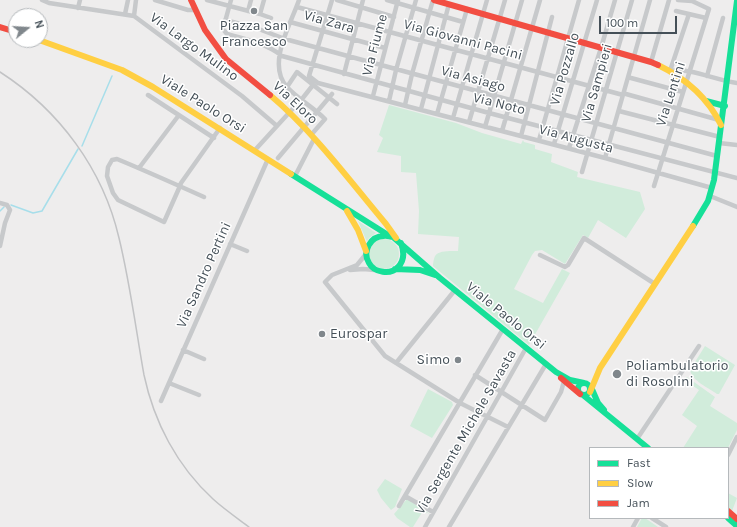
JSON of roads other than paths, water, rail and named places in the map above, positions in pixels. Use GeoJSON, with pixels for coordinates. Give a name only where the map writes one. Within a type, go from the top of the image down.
{"type":"FeatureCollection","features":[{"type":"Feature","properties":{"kind":"street","name":"Via Largo Mulino"},"geometry":{"type":"LineString","coordinates":[[42,0],[78,8],[134,16],[242,96],[277,126]]}},
{"type":"Feature","properties":{"kind":"street"},"geometry":{"type":"LineString","coordinates":[[78,8],[80,0]]}},
{"type":"Feature","properties":{"kind":"street"},"geometry":{"type":"LineString","coordinates":[[125,14],[128,0]]}},
{"type":"Feature","properties":{"kind":"street"},"geometry":{"type":"LineString","coordinates":[[134,16],[136,0]]}},
{"type":"Feature","properties":{"kind":"street"},"geometry":{"type":"LineString","coordinates":[[156,0],[188,10],[194,10]]}},
{"type":"Feature","properties":{"kind":"street","name":"Via Eloro"},"geometry":{"type":"LineString","coordinates":[[191,0],[194,10],[205,30],[226,59],[290,112],[399,241]]}},
{"type":"Feature","properties":{"kind":"street"},"geometry":{"type":"LineString","coordinates":[[207,0],[271,18]]}},
{"type":"Feature","properties":{"kind":"street"},"geometry":{"type":"LineString","coordinates":[[225,20],[231,0]]}},
{"type":"Feature","properties":{"kind":"street"},"geometry":{"type":"LineString","coordinates":[[248,11],[251,0]]}},
{"type":"Feature","properties":{"kind":"street"},"geometry":{"type":"LineString","coordinates":[[260,14],[264,0]]}},
{"type":"Feature","properties":{"kind":"street"},"geometry":{"type":"LineString","coordinates":[[295,176],[312,137],[325,119],[287,87],[278,64],[279,53],[297,7],[297,0]]}},
{"type":"Feature","properties":{"kind":"street"},"geometry":{"type":"LineString","coordinates":[[312,64],[332,0]]}},
{"type":"Feature","properties":{"kind":"street"},"geometry":{"type":"LineString","coordinates":[[336,0],[394,16]]}},
{"type":"Feature","properties":{"kind":"street"},"geometry":{"type":"LineString","coordinates":[[344,74],[363,0]]}},
{"type":"Feature","properties":{"kind":"street"},"geometry":{"type":"LineString","coordinates":[[387,0],[463,22]]}},
{"type":"Feature","properties":{"kind":"street"},"geometry":{"type":"LineString","coordinates":[[389,101],[396,70],[416,0]]}},
{"type":"Feature","properties":{"kind":"street"},"geometry":{"type":"LineString","coordinates":[[405,105],[412,74],[434,0],[651,62],[670,71],[706,101],[720,123]]}},
{"type":"Feature","properties":{"kind":"street"},"geometry":{"type":"LineString","coordinates":[[453,118],[487,0]]}},
{"type":"Feature","properties":{"kind":"street"},"geometry":{"type":"LineString","coordinates":[[468,122],[504,0]]}},
{"type":"Feature","properties":{"kind":"street"},"geometry":{"type":"LineString","coordinates":[[485,127],[522,0]]}},
{"type":"Feature","properties":{"kind":"street"},"geometry":{"type":"LineString","coordinates":[[502,131],[540,0]]}},
{"type":"Feature","properties":{"kind":"street"},"geometry":{"type":"LineString","coordinates":[[539,140],[556,76],[579,0]]}},
{"type":"Feature","properties":{"kind":"street","name":"Via Pozzallo"},"geometry":{"type":"LineString","coordinates":[[554,144],[597,0]]}},
{"type":"Feature","properties":{"kind":"street"},"geometry":{"type":"LineString","coordinates":[[570,148],[601,48],[614,0]]}},
{"type":"Feature","properties":{"kind":"street","name":"Via Sampieri"},"geometry":{"type":"LineString","coordinates":[[582,172],[632,0]]}},
{"type":"Feature","properties":{"kind":"street"},"geometry":{"type":"LineString","coordinates":[[605,158],[625,95],[650,0]]}},
{"type":"Feature","properties":{"kind":"street"},"geometry":{"type":"LineString","coordinates":[[651,62],[669,0]]}},
{"type":"Feature","properties":{"kind":"street"},"geometry":{"type":"LineString","coordinates":[[678,0],[692,1]]}},
{"type":"Feature","properties":{"kind":"street","name":"Via Lentini"},"geometry":{"type":"LineString","coordinates":[[654,186],[709,9],[692,1]]}},
{"type":"Feature","properties":{"kind":"street"},"geometry":{"type":"LineString","coordinates":[[581,395],[587,395],[592,388],[600,368],[703,211],[710,196],[715,172],[720,123],[725,106],[736,21],[737,1]]}},
{"type":"Feature","properties":{"kind":"street","name":"Via Fiume"},"geometry":{"type":"LineString","coordinates":[[373,96],[398,2]]}},
{"type":"Feature","properties":{"kind":"street"},"geometry":{"type":"LineString","coordinates":[[421,109],[450,4]]}},
{"type":"Feature","properties":{"kind":"street","name":"Via Giovanni Pacini"},"geometry":{"type":"LineString","coordinates":[[297,7],[438,46],[678,108],[720,123]]}},
{"type":"Feature","properties":{"kind":"street"},"geometry":{"type":"LineString","coordinates":[[437,114],[466,9]]}},
{"type":"Feature","properties":{"kind":"street"},"geometry":{"type":"LineString","coordinates":[[676,11],[706,18]]}},
{"type":"Feature","properties":{"kind":"street"},"geometry":{"type":"LineString","coordinates":[[670,71],[689,14]]}},
{"type":"Feature","properties":{"kind":"street"},"geometry":{"type":"LineString","coordinates":[[521,136],[552,17]]}},
{"type":"Feature","properties":{"kind":"street"},"geometry":{"type":"LineString","coordinates":[[707,76],[723,18]]}},
{"type":"Feature","properties":{"kind":"street","name":"Via Noto"},"geometry":{"type":"LineString","coordinates":[[225,20],[223,29],[227,34],[270,48],[282,56],[472,109],[737,178]]}},
{"type":"Feature","properties":{"kind":"street","name":"Via Asiago"},"geometry":{"type":"LineString","coordinates":[[225,20],[256,28],[285,39],[396,70],[668,141],[717,156]]}},
{"type":"Feature","properties":{"kind":"street","name":"Via Zara"},"geometry":{"type":"LineString","coordinates":[[290,22],[385,48]]}},
{"type":"Feature","properties":{"kind":"street","name":"Viale Paolo Orsi"},"geometry":{"type":"LineString","coordinates":[[48,43],[122,70],[153,87],[255,150],[273,159],[295,176],[384,234]]}},
{"type":"Feature","properties":{"kind":"street","name":"Via Augusta"},"geometry":{"type":"LineString","coordinates":[[312,64],[309,76],[318,82],[346,91],[373,96],[485,127],[570,148],[712,188]]}},
{"type":"Feature","properties":{"kind":"street"},"geometry":{"type":"LineString","coordinates":[[670,71],[676,70],[690,72],[737,83]]}},
{"type":"Feature","properties":{"kind":"street"},"geometry":{"type":"LineString","coordinates":[[287,87],[297,72],[330,96],[337,104]]}},
{"type":"Feature","properties":{"kind":"street"},"geometry":{"type":"LineString","coordinates":[[631,78],[683,92]]}},
{"type":"Feature","properties":{"kind":"street"},"geometry":{"type":"LineString","coordinates":[[302,99],[313,85]]}},
{"type":"Feature","properties":{"kind":"street"},"geometry":{"type":"LineString","coordinates":[[148,95],[214,138]]}},
{"type":"Feature","properties":{"kind":"street","name":"Via Sandro Pertini"},"geometry":{"type":"LineString","coordinates":[[161,401],[230,244],[273,159],[330,96]]}},
{"type":"Feature","properties":{"kind":"street"},"geometry":{"type":"LineString","coordinates":[[706,101],[725,106]]}},
{"type":"Feature","properties":{"kind":"street"},"geometry":{"type":"LineString","coordinates":[[255,150],[298,103]]}},
{"type":"Feature","properties":{"kind":"street"},"geometry":{"type":"LineString","coordinates":[[619,111],[737,145]]}},
{"type":"Feature","properties":{"kind":"street"},"geometry":{"type":"LineString","coordinates":[[139,168],[179,115]]}},
{"type":"Feature","properties":{"kind":"street"},"geometry":{"type":"LineString","coordinates":[[204,197],[180,186],[139,168],[117,159],[112,160],[108,167],[107,176],[113,193],[118,200],[164,222],[180,186],[220,128]]}},
{"type":"Feature","properties":{"kind":"street"},"geometry":{"type":"LineString","coordinates":[[710,196],[736,204]]}},
{"type":"Feature","properties":{"kind":"street"},"geometry":{"type":"LineString","coordinates":[[0,203],[7,205],[10,210],[4,223],[0,246]]}},
{"type":"Feature","properties":{"kind":"street"},"geometry":{"type":"LineString","coordinates":[[345,208],[354,220],[362,237],[369,263],[376,270]]}},
{"type":"Feature","properties":{"kind":"street"},"geometry":{"type":"LineString","coordinates":[[384,234],[386,224]]}},
{"type":"Feature","properties":{"kind":"street"},"geometry":{"type":"LineString","coordinates":[[384,234],[399,241],[440,278]]}},
{"type":"Feature","properties":{"kind":"street"},"geometry":{"type":"LineString","coordinates":[[384,234],[371,241],[366,252],[357,265],[332,276],[325,282],[385,356],[460,403],[508,427]]}},
{"type":"Feature","properties":{"kind":"street"},"geometry":{"type":"LineString","coordinates":[[540,255],[565,267],[568,266],[584,238],[655,284]]}},
{"type":"Feature","properties":{"kind":"street"},"geometry":{"type":"LineString","coordinates":[[396,269],[400,265],[404,254],[399,241]]}},
{"type":"Feature","properties":{"kind":"street"},"geometry":{"type":"LineString","coordinates":[[230,244],[247,251]]}},
{"type":"Feature","properties":{"kind":"street"},"geometry":{"type":"LineString","coordinates":[[345,271],[363,269],[386,272],[396,269],[413,269],[424,271],[440,278]]}},
{"type":"Feature","properties":{"kind":"street","name":"Viale Paolo Orsi"},"geometry":{"type":"LineString","coordinates":[[440,278],[556,372]]}},
{"type":"Feature","properties":{"kind":"street"},"geometry":{"type":"LineString","coordinates":[[396,363],[455,290]]}},
{"type":"Feature","properties":{"kind":"street"},"geometry":{"type":"LineString","coordinates":[[399,506],[503,329]]}},
{"type":"Feature","properties":{"kind":"street"},"geometry":{"type":"LineString","coordinates":[[637,440],[699,346]]}},
{"type":"Feature","properties":{"kind":"street","name":"Via Sergente Michele Savasta"},"geometry":{"type":"LineString","coordinates":[[425,527],[526,348]]}},
{"type":"Feature","properties":{"kind":"street"},"geometry":{"type":"LineString","coordinates":[[183,350],[204,358]]}},
{"type":"Feature","properties":{"kind":"street"},"geometry":{"type":"LineString","coordinates":[[449,527],[546,364]]}},
{"type":"Feature","properties":{"kind":"street"},"geometry":{"type":"LineString","coordinates":[[581,395],[578,389],[582,383],[600,368]]}},
{"type":"Feature","properties":{"kind":"street"},"geometry":{"type":"LineString","coordinates":[[556,372],[570,380],[588,384],[592,388],[602,408],[609,416]]}},
{"type":"Feature","properties":{"kind":"street"},"geometry":{"type":"LineString","coordinates":[[556,372],[564,381],[592,405],[609,416],[647,447]]}},
{"type":"Feature","properties":{"kind":"street"},"geometry":{"type":"LineString","coordinates":[[475,375],[545,420],[561,392],[564,381]]}},
{"type":"Feature","properties":{"kind":"street"},"geometry":{"type":"LineString","coordinates":[[169,383],[199,396]]}},
{"type":"Feature","properties":{"kind":"street"},"geometry":{"type":"LineString","coordinates":[[561,392],[571,387]]}},
{"type":"Feature","properties":{"kind":"street"},"geometry":{"type":"LineString","coordinates":[[729,453],[737,437]]}},
{"type":"Feature","properties":{"kind":"street"},"geometry":{"type":"LineString","coordinates":[[405,496],[433,512]]}},
{"type":"Feature","properties":{"kind":"street"},"geometry":{"type":"LineString","coordinates":[[729,512],[737,519]]}},
{"type":"Feature","properties":{"kind":"street"},"geometry":{"type":"LineString","coordinates":[[729,518],[737,526]]}},
{"type":"Feature","properties":{"kind":"street"},"geometry":{"type":"LineString","coordinates":[[654,519],[666,527]]}},
{"type":"Feature","properties":{"kind":"waterway"},"geometry":{"type":"LineString","coordinates":[[82,146],[112,76]]}},
{"type":"Feature","properties":{"kind":"waterway"},"geometry":{"type":"LineString","coordinates":[[11,205],[33,213],[42,211],[78,149]]}},
{"type":"Feature","properties":{"kind":"waterway"},"geometry":{"type":"LineString","coordinates":[[0,211],[4,207]]}},
{"type":"Feature","properties":{"kind":"railway"},"geometry":{"type":"LineString","coordinates":[[0,72],[41,104],[76,143],[90,165],[102,188],[112,213],[119,238],[130,289],[144,375],[148,392],[161,426],[178,458],[200,486],[217,503],[249,527]]}},
{"type":"Feature","properties":{"kind":"place","name":"Piazza San Francesco"},"geometry":{"type":"Point","coordinates":[254,11]}},
{"type":"Feature","properties":{"kind":"place","name":"Eurospar"},"geometry":{"type":"Point","coordinates":[322,334]}},
{"type":"Feature","properties":{"kind":"place","name":"Simo"},"geometry":{"type":"Point","coordinates":[458,360]}},
{"type":"Feature","properties":{"kind":"place","name":"Poliambulatorio di Rosolini"},"geometry":{"type":"Point","coordinates":[617,374]}}]}
